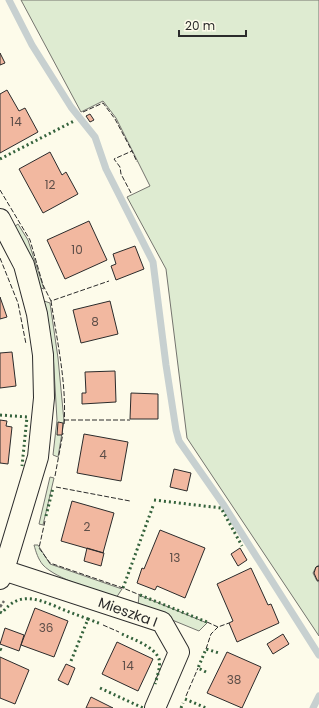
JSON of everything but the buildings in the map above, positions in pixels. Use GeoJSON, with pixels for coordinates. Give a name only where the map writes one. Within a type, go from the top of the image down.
{"type":"FeatureCollection","features":[{"type":"Feature","properties":{"kind":"street"},"geometry":{"type":"LineString","coordinates":[[0,219],[24,265],[37,314],[43,356],[44,398],[38,457],[1,572]]}},
{"type":"Feature","properties":{"kind":"street","name":"Mieszka I"},"geometry":{"type":"LineString","coordinates":[[1,572],[162,622],[179,652],[155,708]]}},
{"type":"Feature","properties":{"kind":"path"},"geometry":{"type":"LineString","coordinates":[[0,607],[3,601],[8,598]]}},
{"type":"Feature","properties":{"kind":"green space"},"geometry":{"type":"Polygon","coordinates":[[[21,0],[319,0],[319,565],[313,573],[319,582],[319,636],[187,438],[166,269],[127,197],[150,186],[116,118],[103,101],[81,112],[21,0]]]}},
{"type":"Feature","properties":{"kind":"green space"},"geometry":{"type":"Polygon","coordinates":[[[18,224],[28,240],[44,289],[38,287],[14,227],[18,224]]]}},
{"type":"Feature","properties":{"kind":"green space"},"geometry":{"type":"Polygon","coordinates":[[[44,301],[50,303],[58,358],[64,421],[58,457],[53,455],[57,420],[53,353],[44,301]]]}},
{"type":"Feature","properties":{"kind":"green space"},"geometry":{"type":"Polygon","coordinates":[[[50,477],[54,478],[43,525],[39,524],[50,477]]]}},
{"type":"Feature","properties":{"kind":"green space"},"geometry":{"type":"Polygon","coordinates":[[[34,545],[38,545],[50,564],[122,589],[116,598],[57,575],[43,565],[38,558],[34,545]]]}},
{"type":"Feature","properties":{"kind":"green space"},"geometry":{"type":"Polygon","coordinates":[[[139,595],[207,623],[199,631],[138,606],[139,595]]]}},
{"type":"Feature","properties":{"kind":"waterway"},"geometry":{"type":"LineString","coordinates":[[9,0],[32,45],[71,107],[95,137],[106,169],[153,262],[166,365],[179,441],[223,504],[319,655]]}},
{"type":"Feature","properties":{"kind":"waterway"},"geometry":{"type":"LineString","coordinates":[[313,708],[319,696]]}},
{"type":"Feature","properties":{"kind":"hedge"},"geometry":{"type":"LineString","coordinates":[[0,159],[74,121]]}},
{"type":"Feature","properties":{"kind":"hedge"},"geometry":{"type":"LineString","coordinates":[[0,415],[27,417],[22,466]]}},
{"type":"Feature","properties":{"kind":"hedge"},"geometry":{"type":"LineString","coordinates":[[46,516],[53,488]]}},
{"type":"Feature","properties":{"kind":"hedge"},"geometry":{"type":"LineString","coordinates":[[154,500],[221,508],[242,546]]}},
{"type":"Feature","properties":{"kind":"hedge"},"geometry":{"type":"LineString","coordinates":[[123,588],[153,506]]}},
{"type":"Feature","properties":{"kind":"hedge"},"geometry":{"type":"LineString","coordinates":[[140,595],[207,622]]}},
{"type":"Feature","properties":{"kind":"hedge"},"geometry":{"type":"LineString","coordinates":[[0,612],[2,613],[8,606],[21,599],[34,599],[88,619]]}},
{"type":"Feature","properties":{"kind":"hedge"},"geometry":{"type":"LineString","coordinates":[[71,661],[88,619],[101,624]]}},
{"type":"Feature","properties":{"kind":"hedge"},"geometry":{"type":"LineString","coordinates":[[122,634],[143,644],[157,655],[160,665],[155,684]]}},
{"type":"Feature","properties":{"kind":"hedge"},"geometry":{"type":"LineString","coordinates":[[206,672],[198,668],[206,649],[219,653]]}},
{"type":"Feature","properties":{"kind":"hedge"},"geometry":{"type":"LineString","coordinates":[[100,688],[143,708]]}},
{"type":"Feature","properties":{"kind":"hedge"},"geometry":{"type":"LineString","coordinates":[[185,699],[206,708]]}},
{"type":"Feature","properties":{"kind":"hedge"},"geometry":{"type":"LineString","coordinates":[[181,708],[183,703]]}},
{"type":"Feature","properties":{"kind":"fence"},"geometry":{"type":"LineString","coordinates":[[83,112],[103,103],[115,119],[132,151]]}},
{"type":"Feature","properties":{"kind":"fence"},"geometry":{"type":"LineString","coordinates":[[131,193],[121,174],[120,167],[114,159],[132,151],[137,162]]}},
{"type":"Feature","properties":{"kind":"fence"},"geometry":{"type":"LineString","coordinates":[[0,190],[30,240],[43,285],[51,301],[109,281]]}},
{"type":"Feature","properties":{"kind":"fence"},"geometry":{"type":"LineString","coordinates":[[0,258],[18,303],[26,344]]}},
{"type":"Feature","properties":{"kind":"fence"},"geometry":{"type":"LineString","coordinates":[[51,301],[63,378],[65,410],[64,425]]}},
{"type":"Feature","properties":{"kind":"fence"},"geometry":{"type":"LineString","coordinates":[[64,420],[130,420]]}},
{"type":"Feature","properties":{"kind":"fence"},"geometry":{"type":"LineString","coordinates":[[55,476],[63,433]]}},
{"type":"Feature","properties":{"kind":"fence"},"geometry":{"type":"LineString","coordinates":[[56,487],[130,501]]}},
{"type":"Feature","properties":{"kind":"fence"},"geometry":{"type":"LineString","coordinates":[[45,521],[39,548],[50,563],[140,595]]}},
{"type":"Feature","properties":{"kind":"fence"},"geometry":{"type":"LineString","coordinates":[[207,622],[218,627],[229,623]]}},
{"type":"Feature","properties":{"kind":"fence"},"geometry":{"type":"LineString","coordinates":[[103,625],[119,632]]}},
{"type":"Feature","properties":{"kind":"fence"},"geometry":{"type":"LineString","coordinates":[[206,649],[211,634],[218,627]]}},
{"type":"Feature","properties":{"kind":"fence"},"geometry":{"type":"LineString","coordinates":[[186,696],[198,668]]}}]}
